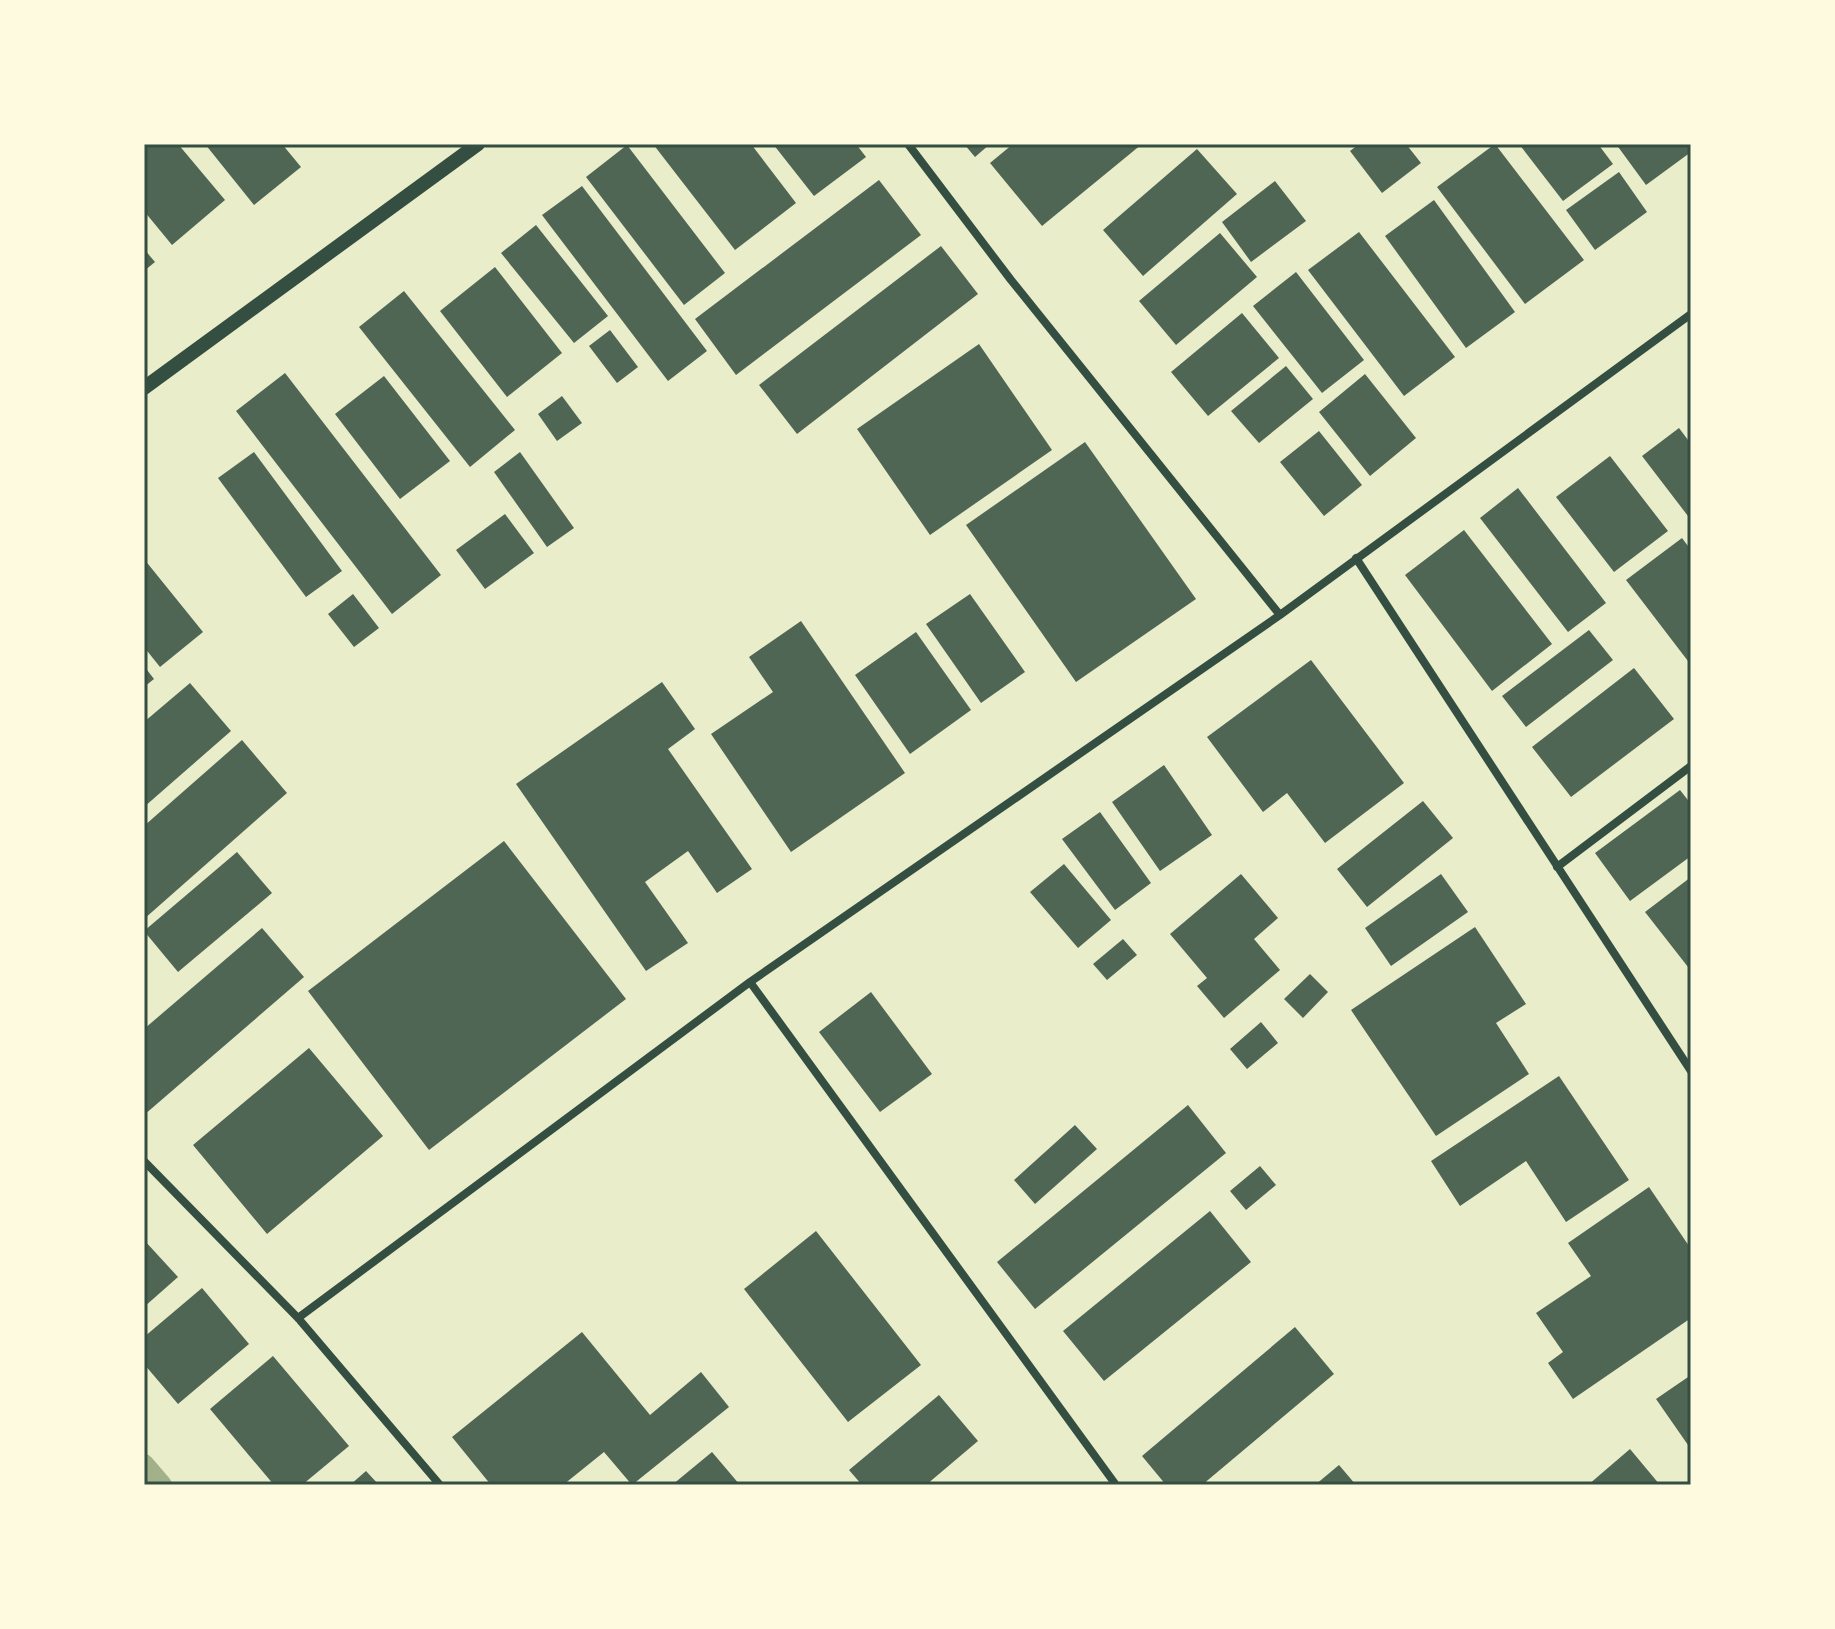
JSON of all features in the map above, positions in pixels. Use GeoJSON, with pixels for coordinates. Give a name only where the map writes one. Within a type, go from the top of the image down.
{"type":"FeatureCollection","features":[{"type":"Feature","properties":{"kind":"street"},"geometry":{"type":"LineString","coordinates":[[144,388],[478,144]]}},
{"type":"Feature","properties":{"kind":"street"},"geometry":{"type":"LineString","coordinates":[[908,144],[1011,280],[1280,615]]}},
{"type":"Feature","properties":{"kind":"street"},"geometry":{"type":"LineString","coordinates":[[298,1318],[750,982],[1280,615],[1691,314]]}},
{"type":"Feature","properties":{"kind":"street"},"geometry":{"type":"LineString","coordinates":[[1356,558],[1691,1071]]}},
{"type":"Feature","properties":{"kind":"street"},"geometry":{"type":"LineString","coordinates":[[1557,867],[1691,766]]}},
{"type":"Feature","properties":{"kind":"street"},"geometry":{"type":"LineString","coordinates":[[750,982],[1116,1485]]}},
{"type":"Feature","properties":{"kind":"street"},"geometry":{"type":"LineString","coordinates":[[144,1161],[298,1318],[440,1485]]}},
{"type":"Feature","properties":{"kind":"building"},"geometry":{"type":"Polygon","coordinates":[[[144,144],[178,144],[225,200],[172,245],[144,211],[144,144]]]}},
{"type":"Feature","properties":{"kind":"building"},"geometry":{"type":"Polygon","coordinates":[[[205,144],[282,144],[301,167],[254,205],[205,144]]]}},
{"type":"Feature","properties":{"kind":"building"},"geometry":{"type":"Polygon","coordinates":[[[653,144],[751,144],[796,203],[735,250],[653,144]]]}},
{"type":"Feature","properties":{"kind":"building"},"geometry":{"type":"Polygon","coordinates":[[[773,144],[856,144],[866,157],[814,196],[773,144]]]}},
{"type":"Feature","properties":{"kind":"building"},"geometry":{"type":"Polygon","coordinates":[[[964,144],[990,144],[975,157],[964,144]]]}},
{"type":"Feature","properties":{"kind":"building"},"geometry":{"type":"Polygon","coordinates":[[[1013,144],[1142,144],[1042,226],[990,163],[1013,144]]]}},
{"type":"Feature","properties":{"kind":"building"},"geometry":{"type":"Polygon","coordinates":[[[1359,144],[1406,144],[1421,163],[1382,193],[1350,151],[1359,144]]]}},
{"type":"Feature","properties":{"kind":"building"},"geometry":{"type":"Polygon","coordinates":[[[1495,144],[1584,260],[1525,304],[1437,187],[1495,144]]]}},
{"type":"Feature","properties":{"kind":"building"},"geometry":{"type":"Polygon","coordinates":[[[1519,144],[1598,144],[1613,164],[1563,201],[1519,144]]]}},
{"type":"Feature","properties":{"kind":"building"},"geometry":{"type":"Polygon","coordinates":[[[1616,144],[1691,144],[1691,152],[1646,185],[1616,144]]]}},
{"type":"Feature","properties":{"kind":"building"},"geometry":{"type":"Polygon","coordinates":[[[627,145],[725,273],[684,305],[586,177],[627,145]]]}},
{"type":"Feature","properties":{"kind":"building"},"geometry":{"type":"Polygon","coordinates":[[[1197,149],[1237,194],[1143,276],[1103,230],[1197,149]]]}},
{"type":"Feature","properties":{"kind":"building"},"geometry":{"type":"Polygon","coordinates":[[[1619,172],[1647,212],[1595,250],[1566,210],[1619,172]]]}},
{"type":"Feature","properties":{"kind":"building"},"geometry":{"type":"Polygon","coordinates":[[[879,180],[921,235],[736,375],[695,319],[879,180]]]}},
{"type":"Feature","properties":{"kind":"building"},"geometry":{"type":"Polygon","coordinates":[[[1275,181],[1306,221],[1251,262],[1222,222],[1275,181]]]}},
{"type":"Feature","properties":{"kind":"building"},"geometry":{"type":"Polygon","coordinates":[[[582,186],[707,351],[668,381],[542,215],[582,186]]]}},
{"type":"Feature","properties":{"kind":"building"},"geometry":{"type":"Polygon","coordinates":[[[1434,200],[1515,312],[1466,348],[1385,236],[1434,200]]]}},
{"type":"Feature","properties":{"kind":"building"},"geometry":{"type":"Polygon","coordinates":[[[536,225],[608,316],[574,343],[501,253],[536,225]]]}},
{"type":"Feature","properties":{"kind":"building"},"geometry":{"type":"Polygon","coordinates":[[[1359,232],[1455,357],[1404,396],[1308,270],[1359,232]]]}},
{"type":"Feature","properties":{"kind":"building"},"geometry":{"type":"Polygon","coordinates":[[[1220,233],[1257,277],[1176,345],[1139,301],[1220,233]]]}},
{"type":"Feature","properties":{"kind":"building"},"geometry":{"type":"Polygon","coordinates":[[[941,246],[978,294],[797,434],[759,385],[941,246]]]}},
{"type":"Feature","properties":{"kind":"building"},"geometry":{"type":"Polygon","coordinates":[[[144,249],[155,262],[144,271],[144,249]]]}},
{"type":"Feature","properties":{"kind":"building"},"geometry":{"type":"Polygon","coordinates":[[[495,267],[562,353],[507,397],[440,311],[495,267]]]}},
{"type":"Feature","properties":{"kind":"building"},"geometry":{"type":"Polygon","coordinates":[[[1296,272],[1364,360],[1322,393],[1253,306],[1296,272]]]}},
{"type":"Feature","properties":{"kind":"building"},"geometry":{"type":"Polygon","coordinates":[[[404,291],[515,430],[470,467],[359,327],[404,291]]]}},
{"type":"Feature","properties":{"kind":"building"},"geometry":{"type":"Polygon","coordinates":[[[1242,313],[1279,358],[1208,416],[1171,372],[1242,313]]]}},
{"type":"Feature","properties":{"kind":"building"},"geometry":{"type":"Polygon","coordinates":[[[610,330],[638,367],[617,383],[589,346],[610,330]]]}},
{"type":"Feature","properties":{"kind":"building"},"geometry":{"type":"Polygon","coordinates":[[[979,344],[1052,450],[930,535],[857,429],[979,344]]]}},
{"type":"Feature","properties":{"kind":"building"},"geometry":{"type":"Polygon","coordinates":[[[1286,366],[1313,399],[1259,443],[1231,411],[1286,366]]]}},
{"type":"Feature","properties":{"kind":"building"},"geometry":{"type":"Polygon","coordinates":[[[285,373],[441,575],[392,614],[236,411],[285,373]]]}},
{"type":"Feature","properties":{"kind":"building"},"geometry":{"type":"Polygon","coordinates":[[[1365,374],[1416,438],[1370,476],[1319,412],[1365,374]]]}},
{"type":"Feature","properties":{"kind":"building"},"geometry":{"type":"Polygon","coordinates":[[[384,376],[450,461],[400,499],[335,414],[384,376]]]}},
{"type":"Feature","properties":{"kind":"building"},"geometry":{"type":"Polygon","coordinates":[[[562,396],[582,423],[557,441],[538,414],[562,396]]]}},
{"type":"Feature","properties":{"kind":"building"},"geometry":{"type":"Polygon","coordinates":[[[1679,428],[1691,444],[1691,520],[1642,456],[1679,428]]]}},
{"type":"Feature","properties":{"kind":"building"},"geometry":{"type":"Polygon","coordinates":[[[1319,431],[1362,485],[1324,516],[1280,462],[1319,431]]]}},
{"type":"Feature","properties":{"kind":"building"},"geometry":{"type":"Polygon","coordinates":[[[1085,442],[1196,599],[1076,682],[966,525],[1085,442]]]}},
{"type":"Feature","properties":{"kind":"building"},"geometry":{"type":"Polygon","coordinates":[[[254,452],[342,571],[306,597],[218,478],[254,452]]]}},
{"type":"Feature","properties":{"kind":"building"},"geometry":{"type":"Polygon","coordinates":[[[520,452],[574,528],[547,547],[494,472],[520,452]]]}},
{"type":"Feature","properties":{"kind":"building"},"geometry":{"type":"Polygon","coordinates":[[[1610,456],[1668,531],[1614,572],[1556,497],[1610,456]]]}},
{"type":"Feature","properties":{"kind":"building"},"geometry":{"type":"Polygon","coordinates":[[[1518,488],[1606,603],[1568,632],[1480,518],[1518,488]]]}},
{"type":"Feature","properties":{"kind":"building"},"geometry":{"type":"Polygon","coordinates":[[[505,514],[534,553],[485,589],[456,550],[505,514]]]}},
{"type":"Feature","properties":{"kind":"building"},"geometry":{"type":"Polygon","coordinates":[[[1464,530],[1552,644],[1492,691],[1405,575],[1464,530]]]}},
{"type":"Feature","properties":{"kind":"building"},"geometry":{"type":"Polygon","coordinates":[[[1682,538],[1691,550],[1691,665],[1626,580],[1682,538]]]}},
{"type":"Feature","properties":{"kind":"building"},"geometry":{"type":"Polygon","coordinates":[[[144,559],[203,632],[160,667],[144,647],[144,559]]]}},
{"type":"Feature","properties":{"kind":"building"},"geometry":{"type":"Polygon","coordinates":[[[353,594],[379,628],[354,647],[328,614],[353,594]]]}},
{"type":"Feature","properties":{"kind":"building"},"geometry":{"type":"Polygon","coordinates":[[[970,594],[1025,672],[981,703],[926,624],[970,594]]]}},
{"type":"Feature","properties":{"kind":"building"},"geometry":{"type":"Polygon","coordinates":[[[801,621],[905,773],[791,852],[711,734],[773,692],[749,657],[801,621]]]}},
{"type":"Feature","properties":{"kind":"building"},"geometry":{"type":"Polygon","coordinates":[[[1589,630],[1613,660],[1526,727],[1502,696],[1589,630]]]}},
{"type":"Feature","properties":{"kind":"building"},"geometry":{"type":"Polygon","coordinates":[[[916,632],[971,710],[910,754],[855,675],[916,632]]]}},
{"type":"Feature","properties":{"kind":"building"},"geometry":{"type":"Polygon","coordinates":[[[1311,660],[1404,783],[1325,843],[1287,793],[1263,812],[1207,737],[1311,660]]]}},
{"type":"Feature","properties":{"kind":"building"},"geometry":{"type":"Polygon","coordinates":[[[144,666],[154,679],[144,687],[144,666]]]}},
{"type":"Feature","properties":{"kind":"building"},"geometry":{"type":"Polygon","coordinates":[[[1634,668],[1674,719],[1571,797],[1532,747],[1634,668]]]}},
{"type":"Feature","properties":{"kind":"building"},"geometry":{"type":"Polygon","coordinates":[[[662,682],[695,729],[668,749],[752,869],[717,893],[688,851],[645,882],[688,943],[646,971],[516,784],[662,682]]]}},
{"type":"Feature","properties":{"kind":"building"},"geometry":{"type":"Polygon","coordinates":[[[190,683],[231,731],[144,807],[144,722],[190,683]]]}},
{"type":"Feature","properties":{"kind":"building"},"geometry":{"type":"Polygon","coordinates":[[[242,740],[287,793],[144,919],[144,826],[242,740]]]}},
{"type":"Feature","properties":{"kind":"building"},"geometry":{"type":"Polygon","coordinates":[[[1164,765],[1212,835],[1160,871],[1112,802],[1164,765]]]}},
{"type":"Feature","properties":{"kind":"building"},"geometry":{"type":"Polygon","coordinates":[[[1680,790],[1691,804],[1691,856],[1630,901],[1595,853],[1680,790]]]}},
{"type":"Feature","properties":{"kind":"building"},"geometry":{"type":"Polygon","coordinates":[[[1423,801],[1453,838],[1367,907],[1337,869],[1423,801]]]}},
{"type":"Feature","properties":{"kind":"building"},"geometry":{"type":"Polygon","coordinates":[[[1100,812],[1151,883],[1115,910],[1062,839],[1100,812]]]}},
{"type":"Feature","properties":{"kind":"building"},"geometry":{"type":"Polygon","coordinates":[[[504,841],[626,999],[429,1150],[308,991],[504,841]]]}},
{"type":"Feature","properties":{"kind":"building"},"geometry":{"type":"Polygon","coordinates":[[[237,852],[272,893],[178,972],[144,931],[237,852]]]}},
{"type":"Feature","properties":{"kind":"building"},"geometry":{"type":"Polygon","coordinates":[[[1064,864],[1111,920],[1078,948],[1030,892],[1064,864]]]}},
{"type":"Feature","properties":{"kind":"building"},"geometry":{"type":"Polygon","coordinates":[[[1241,874],[1278,918],[1254,939],[1280,970],[1224,1018],[1197,986],[1207,978],[1170,934],[1241,874]]]}},
{"type":"Feature","properties":{"kind":"building"},"geometry":{"type":"Polygon","coordinates":[[[1441,874],[1468,912],[1391,966],[1365,928],[1441,874]]]}},
{"type":"Feature","properties":{"kind":"building"},"geometry":{"type":"Polygon","coordinates":[[[1691,877],[1691,965],[1688,967],[1645,912],[1691,877]]]}},
{"type":"Feature","properties":{"kind":"building"},"geometry":{"type":"Polygon","coordinates":[[[1475,927],[1526,1004],[1496,1023],[1529,1074],[1436,1136],[1351,1010],[1475,927]]]}},
{"type":"Feature","properties":{"kind":"building"},"geometry":{"type":"Polygon","coordinates":[[[262,928],[304,977],[144,1115],[144,1029],[262,928]]]}},
{"type":"Feature","properties":{"kind":"building"},"geometry":{"type":"Polygon","coordinates":[[[1123,939],[1137,955],[1107,980],[1093,964],[1123,939]]]}},
{"type":"Feature","properties":{"kind":"building"},"geometry":{"type":"Polygon","coordinates":[[[1310,974],[1328,992],[1303,1018],[1284,999],[1310,974]]]}},
{"type":"Feature","properties":{"kind":"building"},"geometry":{"type":"Polygon","coordinates":[[[871,992],[932,1074],[880,1112],[819,1032],[871,992]]]}},
{"type":"Feature","properties":{"kind":"building"},"geometry":{"type":"Polygon","coordinates":[[[1261,1022],[1278,1043],[1247,1069],[1230,1049],[1261,1022]]]}},
{"type":"Feature","properties":{"kind":"building"},"geometry":{"type":"Polygon","coordinates":[[[309,1048],[383,1136],[267,1234],[193,1145],[309,1048]]]}},
{"type":"Feature","properties":{"kind":"building"},"geometry":{"type":"Polygon","coordinates":[[[1559,1076],[1629,1180],[1566,1222],[1526,1161],[1460,1206],[1431,1161],[1559,1076]]]}},
{"type":"Feature","properties":{"kind":"building"},"geometry":{"type":"Polygon","coordinates":[[[1188,1105],[1226,1153],[1035,1309],[997,1262],[1188,1105]]]}},
{"type":"Feature","properties":{"kind":"building"},"geometry":{"type":"Polygon","coordinates":[[[1075,1125],[1097,1149],[1035,1204],[1014,1180],[1075,1125]]]}},
{"type":"Feature","properties":{"kind":"building"},"geometry":{"type":"Polygon","coordinates":[[[1260,1166],[1276,1185],[1246,1210],[1230,1191],[1260,1166]]]}},
{"type":"Feature","properties":{"kind":"building"},"geometry":{"type":"Polygon","coordinates":[[[1649,1187],[1691,1249],[1691,1318],[1573,1399],[1548,1363],[1563,1352],[1536,1313],[1591,1276],[1568,1243],[1649,1187]]]}},
{"type":"Feature","properties":{"kind":"building"},"geometry":{"type":"Polygon","coordinates":[[[1210,1211],[1251,1262],[1104,1381],[1063,1331],[1210,1211]]]}},
{"type":"Feature","properties":{"kind":"building"},"geometry":{"type":"Polygon","coordinates":[[[816,1231],[921,1365],[848,1422],[744,1289],[816,1231]]]}},
{"type":"Feature","properties":{"kind":"building"},"geometry":{"type":"Polygon","coordinates":[[[144,1240],[178,1277],[144,1307],[144,1240]]]}},
{"type":"Feature","properties":{"kind":"building"},"geometry":{"type":"Polygon","coordinates":[[[202,1288],[249,1344],[178,1404],[144,1364],[144,1337],[202,1288]]]}},
{"type":"Feature","properties":{"kind":"building"},"geometry":{"type":"Polygon","coordinates":[[[1295,1327],[1334,1374],[1202,1485],[1166,1485],[1142,1456],[1295,1327]]]}},
{"type":"Feature","properties":{"kind":"building"},"geometry":{"type":"Polygon","coordinates":[[[582,1332],[650,1415],[701,1372],[729,1407],[632,1485],[604,1452],[563,1485],[491,1485],[452,1437],[582,1332]]]}},
{"type":"Feature","properties":{"kind":"building"},"geometry":{"type":"Polygon","coordinates":[[[273,1356],[349,1446],[302,1485],[274,1485],[210,1409],[273,1356]]]}},
{"type":"Feature","properties":{"kind":"building"},"geometry":{"type":"Polygon","coordinates":[[[1691,1375],[1691,1443],[1688,1445],[1656,1399],[1691,1375]]]}},
{"type":"Feature","properties":{"kind":"building"},"geometry":{"type":"Polygon","coordinates":[[[939,1395],[978,1441],[926,1485],[862,1485],[849,1470],[939,1395]]]}},
{"type":"Feature","properties":{"kind":"building"},"geometry":{"type":"Polygon","coordinates":[[[1630,1449],[1660,1485],[1588,1485],[1630,1449]]]}},
{"type":"Feature","properties":{"kind":"building"},"geometry":{"type":"Polygon","coordinates":[[[712,1452],[740,1485],[672,1485],[712,1452]]]}},
{"type":"Feature","properties":{"kind":"building"},"geometry":{"type":"Polygon","coordinates":[[[1339,1465],[1356,1485],[1315,1485],[1339,1465]]]}},
{"type":"Feature","properties":{"kind":"building"},"geometry":{"type":"Polygon","coordinates":[[[366,1471],[379,1485],[350,1485],[366,1471]]]}},
{"type":"Feature","properties":{"kind":"waterway"},"geometry":{"type":"LineString","coordinates":[[144,1464],[162,1485]]}}]}
